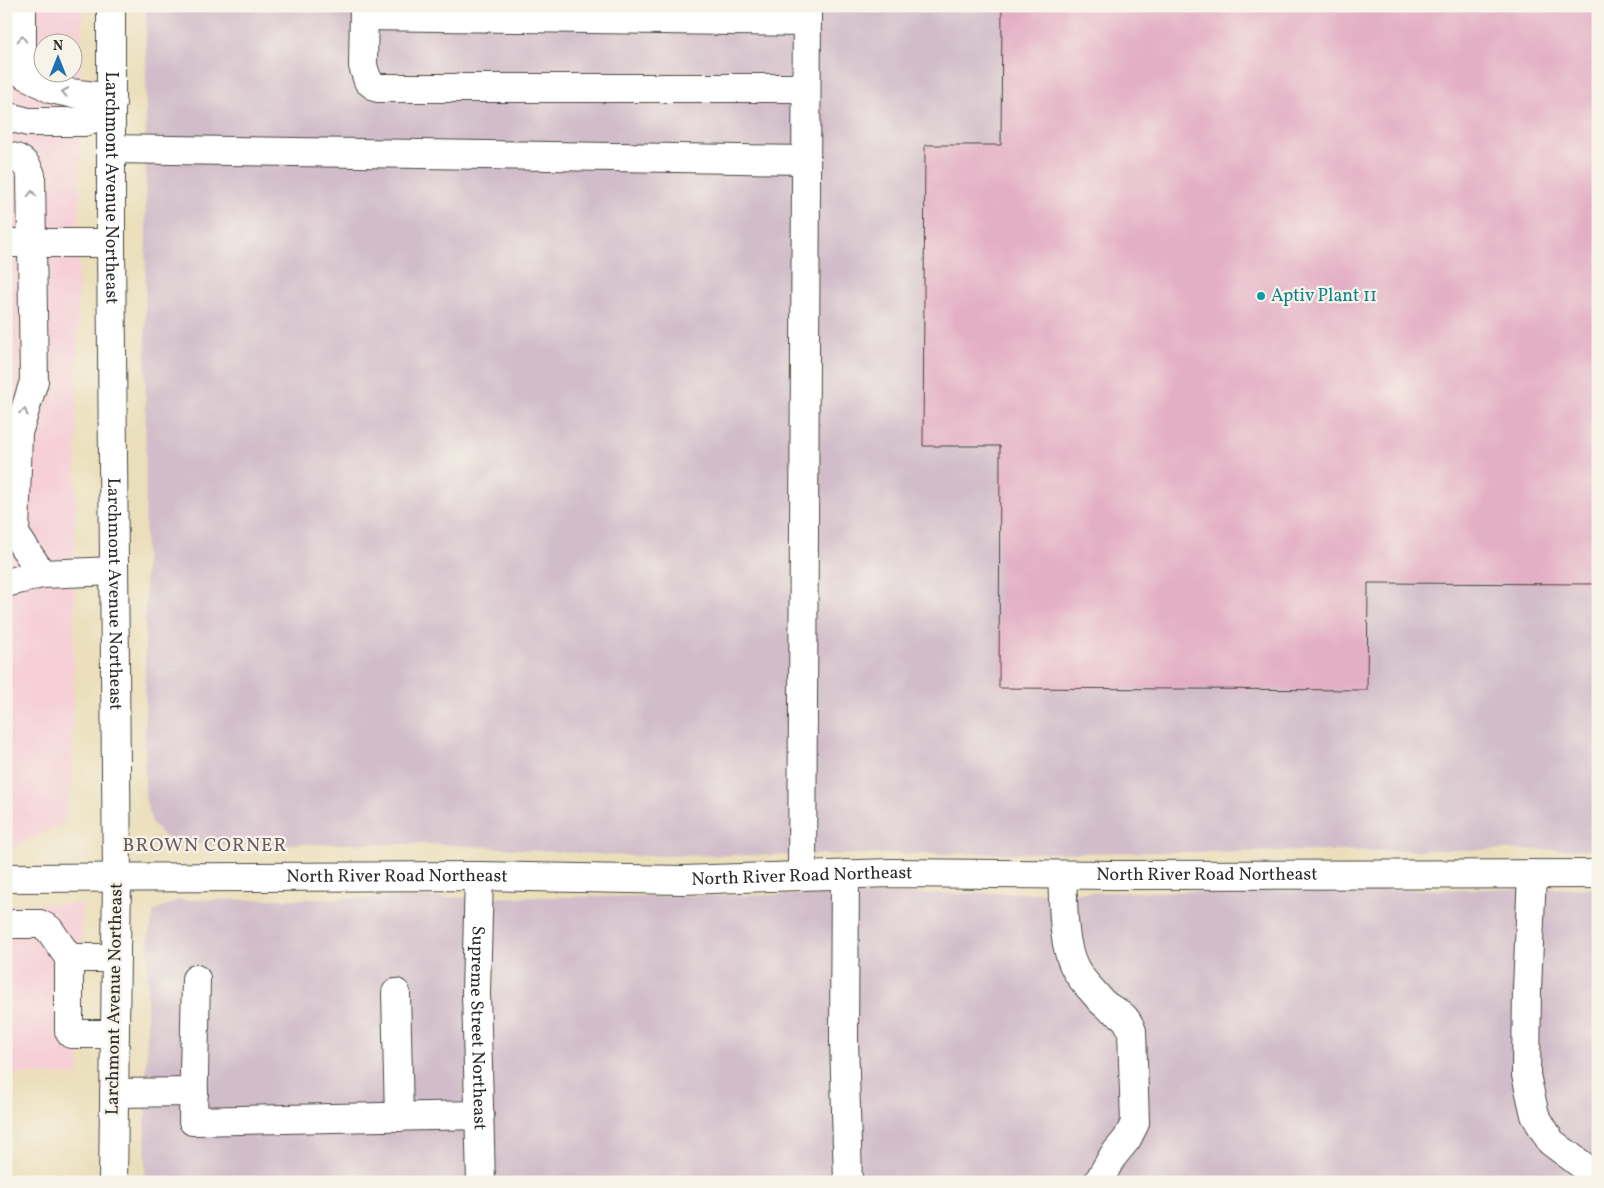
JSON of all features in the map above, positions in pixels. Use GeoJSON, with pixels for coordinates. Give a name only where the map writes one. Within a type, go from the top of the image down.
{"type":"FeatureCollection","features":[{"type":"Feature","properties":{"kind":"street"},"geometry":{"type":"LineString","coordinates":[[6,116],[28,122],[85,122],[99,116],[112,104],[95,96],[70,94],[51,89],[14,68],[22,6]]}},
{"type":"Feature","properties":{"kind":"street","name":"Larchmont Avenue Northeast"},"geometry":{"type":"LineString","coordinates":[[112,6],[111,243],[117,877],[113,1182]]}},
{"type":"Feature","properties":{"kind":"street"},"geometry":{"type":"LineString","coordinates":[[802,876],[806,88],[806,14],[364,11],[363,66],[368,81],[377,88],[806,88]]}},
{"type":"Feature","properties":{"kind":"street"},"geometry":{"type":"LineString","coordinates":[[111,149],[805,160]]}},
{"type":"Feature","properties":{"kind":"street"},"geometry":{"type":"LineString","coordinates":[[6,156],[18,158],[24,162],[32,175],[19,243],[34,381],[18,433],[16,534],[42,574]]}},
{"type":"Feature","properties":{"kind":"street"},"geometry":{"type":"LineString","coordinates":[[19,243],[111,243]]}},
{"type":"Feature","properties":{"kind":"street"},"geometry":{"type":"LineString","coordinates":[[6,583],[42,574],[114,571]]}},
{"type":"Feature","properties":{"kind":"street","name":"North River Road Northeast"},"geometry":{"type":"LineString","coordinates":[[6,878],[479,876],[682,880],[890,872],[1062,875],[1598,874]]}},
{"type":"Feature","properties":{"kind":"street"},"geometry":{"type":"LineString","coordinates":[[845,874],[844,1039],[848,1182]]}},
{"type":"Feature","properties":{"kind":"street"},"geometry":{"type":"LineString","coordinates":[[1532,874],[1527,989],[1526,1075],[1535,1115],[1551,1142],[1598,1177]]}},
{"type":"Feature","properties":{"kind":"street"},"geometry":{"type":"LineString","coordinates":[[1062,875],[1065,934],[1074,966],[1079,976],[1105,1005],[1127,1019],[1132,1031],[1135,1123],[1100,1180]]}},
{"type":"Feature","properties":{"kind":"street","name":"Supreme Street Northeast"},"geometry":{"type":"LineString","coordinates":[[479,876],[476,992],[482,1182]]}},
{"type":"Feature","properties":{"kind":"street"},"geometry":{"type":"LineString","coordinates":[[6,924],[40,924],[49,929],[69,958],[69,1031],[71,1034],[115,1034]]}},
{"type":"Feature","properties":{"kind":"street"},"geometry":{"type":"LineString","coordinates":[[69,958],[116,958]]}},
{"type":"Feature","properties":{"kind":"street"},"geometry":{"type":"LineString","coordinates":[[196,979],[193,1121],[480,1115]]}},
{"type":"Feature","properties":{"kind":"street"},"geometry":{"type":"LineString","coordinates":[[396,993],[399,1117]]}},
{"type":"Feature","properties":{"kind":"street"},"geometry":{"type":"LineString","coordinates":[[114,1093],[194,1092]]}},
{"type":"Feature","properties":{"kind":"shaded area"},"geometry":{"type":"Polygon","coordinates":[[[6,6],[82,6],[82,32],[32,32],[32,82],[81,82],[72,783],[63,823],[15,846],[6,846],[6,6]]]}},
{"type":"Feature","properties":{"kind":"shaded area"},"geometry":{"type":"Polygon","coordinates":[[[146,6],[1598,6],[1598,849],[625,856],[437,844],[176,844],[163,836],[152,823],[145,797],[146,6]]]}},
{"type":"Feature","properties":{"kind":"shaded area"},"geometry":{"type":"Polygon","coordinates":[[[1598,888],[1598,1182],[145,1182],[148,939],[154,911],[178,900],[1598,888]]]}},
{"type":"Feature","properties":{"kind":"shaded area"},"geometry":{"type":"Polygon","coordinates":[[[6,904],[82,904],[79,1075],[6,1074],[6,904]]]}},
{"type":"Feature","properties":{"kind":"building","name":"Aptiv Plant 11"},"geometry":{"type":"Polygon","coordinates":[[[1002,6],[1598,6],[1598,584],[1368,583],[1367,690],[999,688],[1000,446],[923,446],[925,145],[1001,145],[1002,6]]]}},
{"type":"Feature","properties":{"kind":"place","name":"Aptiv Plant 11"},"geometry":{"type":"Point","coordinates":[1261,296]}},
{"type":"Feature","properties":{"kind":"district","name":"BROWN CORNER"},"geometry":{"type":"Point","coordinates":[205,846]}}]}
